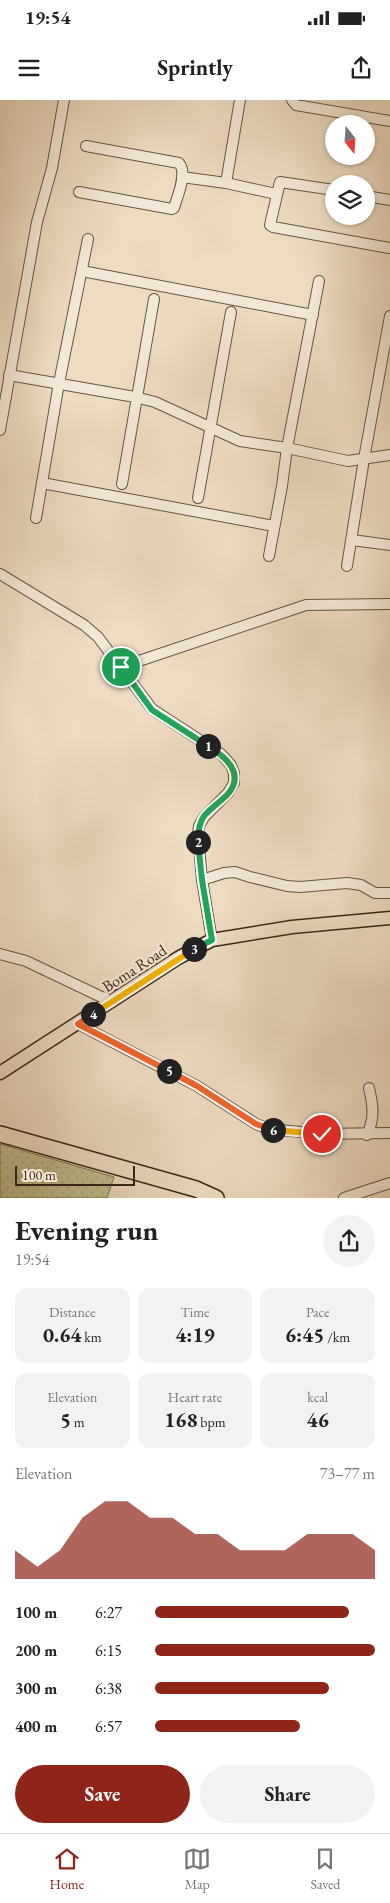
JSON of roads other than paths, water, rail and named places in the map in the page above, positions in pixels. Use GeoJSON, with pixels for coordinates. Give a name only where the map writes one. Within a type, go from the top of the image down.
{"type":"FeatureCollection","features":[{"type":"Feature","properties":{"kind":"highway"},"geometry":{"type":"LineString","coordinates":[[0,1134],[196,1189],[216,1198]]}},
{"type":"Feature","properties":{"kind":"main road","name":"Boma Road"},"geometry":{"type":"LineString","coordinates":[[0,1073],[178,958],[212,940],[292,927],[390,918]]}},
{"type":"Feature","properties":{"kind":"street"},"geometry":{"type":"LineString","coordinates":[[0,430],[37,222],[52,168],[64,100]]}},
{"type":"Feature","properties":{"kind":"street"},"geometry":{"type":"LineString","coordinates":[[226,183],[240,100]]}},
{"type":"Feature","properties":{"kind":"street"},"geometry":{"type":"LineString","coordinates":[[292,100],[296,105],[390,121]]}},
{"type":"Feature","properties":{"kind":"street"},"geometry":{"type":"LineString","coordinates":[[79,192],[172,210],[182,177],[182,168],[179,163],[86,146]]}},
{"type":"Feature","properties":{"kind":"street"},"geometry":{"type":"LineString","coordinates":[[182,177],[226,183],[276,194]]}},
{"type":"Feature","properties":{"kind":"street"},"geometry":{"type":"LineString","coordinates":[[325,189],[279,183],[270,222],[271,226],[389,248]]}},
{"type":"Feature","properties":{"kind":"street"},"geometry":{"type":"LineString","coordinates":[[375,198],[390,200]]}},
{"type":"Feature","properties":{"kind":"street"},"geometry":{"type":"LineString","coordinates":[[36,518],[59,383],[88,239]]}},
{"type":"Feature","properties":{"kind":"street"},"geometry":{"type":"LineString","coordinates":[[82,271],[312,315]]}},
{"type":"Feature","properties":{"kind":"street"},"geometry":{"type":"LineString","coordinates":[[269,556],[287,448],[319,281]]}},
{"type":"Feature","properties":{"kind":"street"},"geometry":{"type":"LineString","coordinates":[[122,484],[135,396],[147,344],[154,298]]}},
{"type":"Feature","properties":{"kind":"street"},"geometry":{"type":"LineString","coordinates":[[198,498],[231,312]]}},
{"type":"Feature","properties":{"kind":"street"},"geometry":{"type":"LineString","coordinates":[[347,566],[390,316]]}},
{"type":"Feature","properties":{"kind":"street"},"geometry":{"type":"LineString","coordinates":[[10,373],[135,396],[155,402],[240,441],[287,448],[348,461],[390,455]]}},
{"type":"Feature","properties":{"kind":"street"},"geometry":{"type":"LineString","coordinates":[[42,483],[274,526]]}},
{"type":"Feature","properties":{"kind":"street"},"geometry":{"type":"LineString","coordinates":[[352,540],[390,545]]}},
{"type":"Feature","properties":{"kind":"street"},"geometry":{"type":"LineString","coordinates":[[0,574],[84,624],[98,637],[152,710],[221,754],[231,765],[234,773],[234,782],[228,793],[204,817],[199,826],[198,835],[202,880],[212,940]]}},
{"type":"Feature","properties":{"kind":"street"},"geometry":{"type":"LineString","coordinates":[[121,667],[306,605],[390,604]]}},
{"type":"Feature","properties":{"kind":"street"},"geometry":{"type":"LineString","coordinates":[[202,880],[224,873],[235,872],[288,886],[300,887],[346,882],[362,885],[375,893],[390,893]]}},
{"type":"Feature","properties":{"kind":"street"},"geometry":{"type":"LineString","coordinates":[[0,954],[26,961],[112,1002]]}},
{"type":"Feature","properties":{"kind":"street"},"geometry":{"type":"LineString","coordinates":[[78,1024],[197,1086],[256,1124],[278,1130],[322,1134],[367,1135],[390,1133]]}},
{"type":"Feature","properties":{"kind":"street"},"geometry":{"type":"LineString","coordinates":[[367,1135],[372,1125],[374,1114],[369,1088]]}},
{"type":"Feature","properties":{"kind":"street"},"geometry":{"type":"LineString","coordinates":[[344,1198],[390,1183]]}}]}
